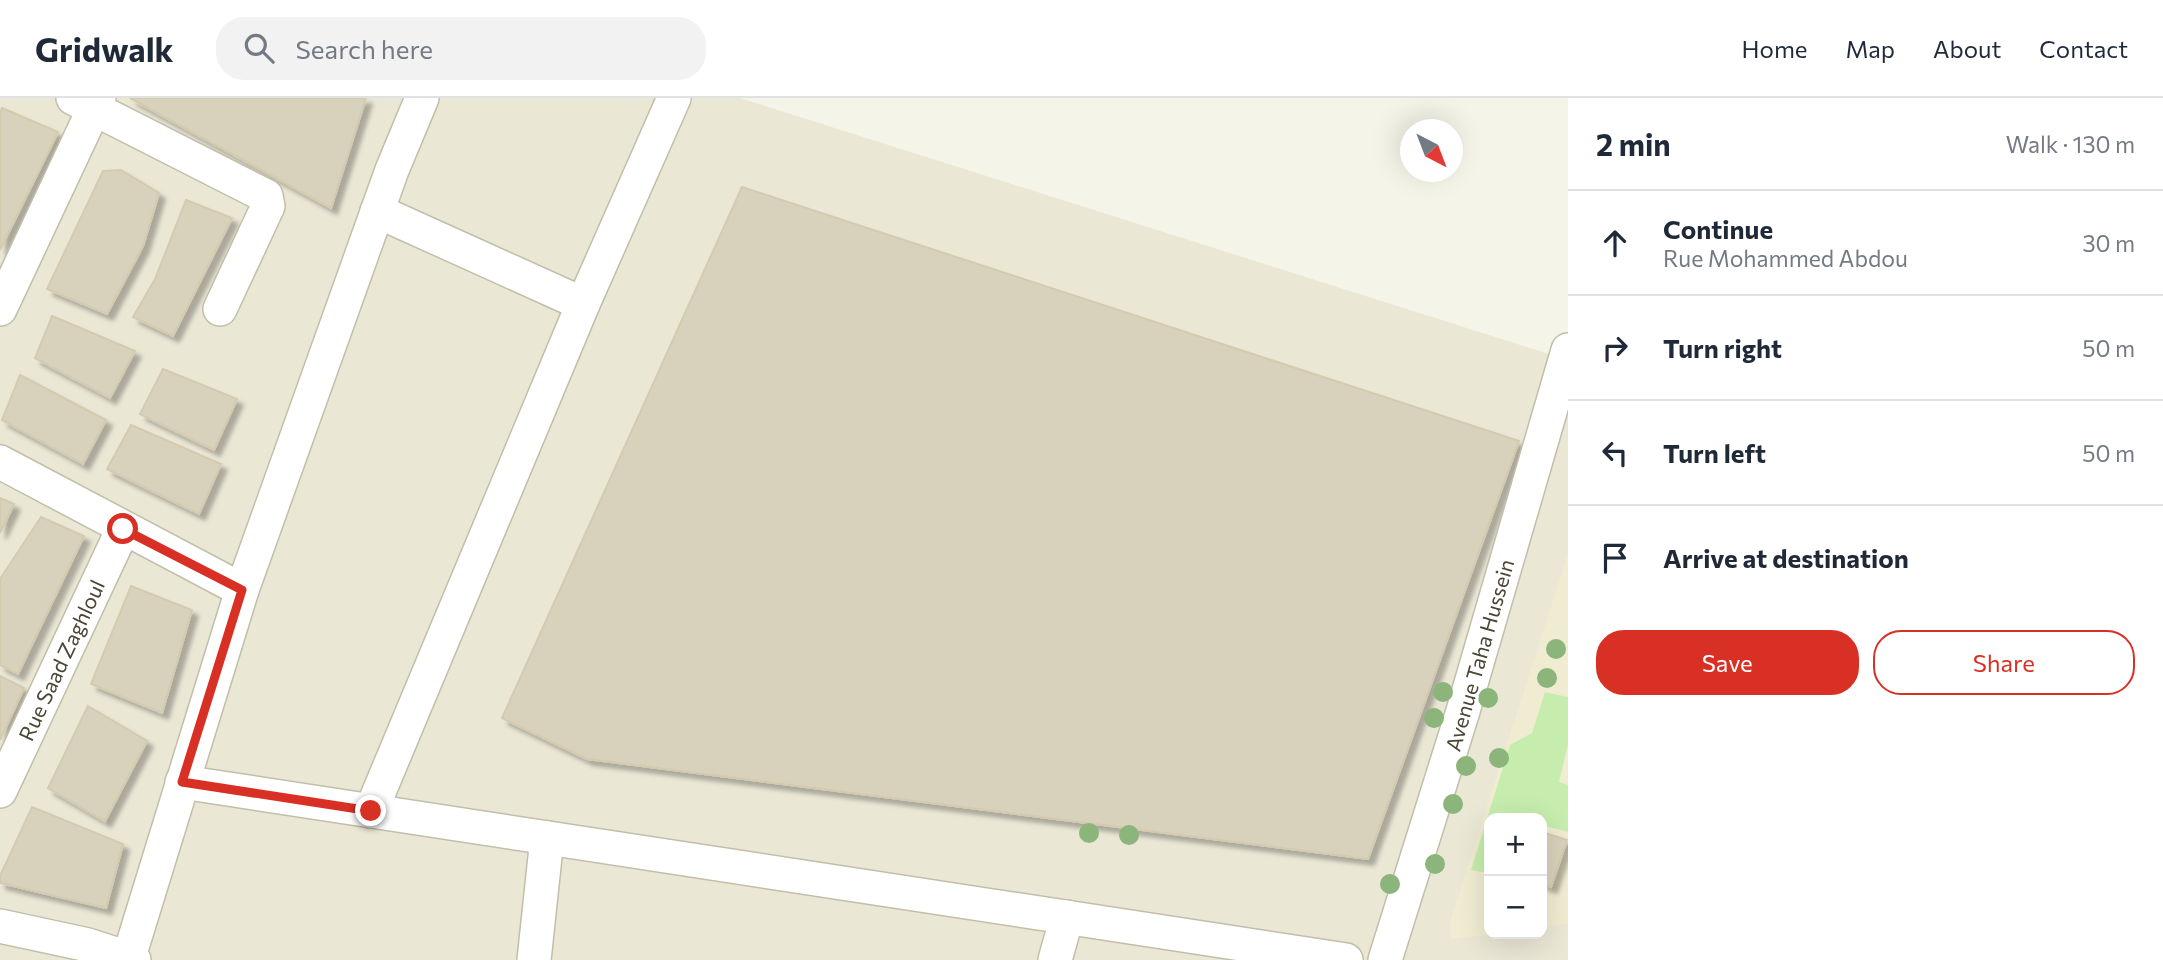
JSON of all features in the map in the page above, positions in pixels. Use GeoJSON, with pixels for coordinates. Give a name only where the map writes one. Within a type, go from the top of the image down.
{"type":"FeatureCollection","features":[{"type":"Feature","properties":{"kind":"street"},"geometry":{"type":"LineString","coordinates":[[0,926],[130,959],[242,590],[377,211],[422,98]]}},
{"type":"Feature","properties":{"kind":"street"},"geometry":{"type":"LineString","coordinates":[[371,811],[583,304],[674,98]]}},
{"type":"Feature","properties":{"kind":"street"},"geometry":{"type":"LineString","coordinates":[[0,309],[89,101],[257,191],[269,200],[220,309]]}},
{"type":"Feature","properties":{"kind":"street"},"geometry":{"type":"LineString","coordinates":[[377,211],[583,304]]}},
{"type":"Feature","properties":{"kind":"street","name":"Avenue Taha Hussein"},"geometry":{"type":"LineString","coordinates":[[1385,960],[1463,711],[1568,350]]}},
{"type":"Feature","properties":{"kind":"street"},"geometry":{"type":"LineString","coordinates":[[0,463],[242,590]]}},
{"type":"Feature","properties":{"kind":"street","name":"Rue Saad Zaghloul"},"geometry":{"type":"LineString","coordinates":[[0,791],[123,529]]}},
{"type":"Feature","properties":{"kind":"street"},"geometry":{"type":"LineString","coordinates":[[182,782],[1346,960]]}},
{"type":"Feature","properties":{"kind":"street"},"geometry":{"type":"LineString","coordinates":[[534,960],[547,838]]}},
{"type":"Feature","properties":{"kind":"street"},"geometry":{"type":"LineString","coordinates":[[1055,960],[1067,917]]}},
{"type":"Feature","properties":{"kind":"shaded area"},"geometry":{"type":"Polygon","coordinates":[[[0,98],[740,98],[1568,360],[1568,960],[0,960],[0,98]]]}},
{"type":"Feature","properties":{"kind":"shaded area"},"geometry":{"type":"Polygon","coordinates":[[[1568,554],[1568,924],[1547,926],[1547,813],[1485,813],[1568,554]]]}},
{"type":"Feature","properties":{"kind":"shaded area"},"geometry":{"type":"Polygon","coordinates":[[[1484,816],[1484,935],[1451,939],[1450,922],[1484,816]]]}},
{"type":"Feature","properties":{"kind":"green space"},"geometry":{"type":"Polygon","coordinates":[[[1545,692],[1568,697],[1568,744],[1559,782],[1568,785],[1568,832],[1547,826],[1547,813],[1489,813],[1510,745],[1532,733],[1545,692]]]}},
{"type":"Feature","properties":{"kind":"green space"},"geometry":{"type":"Polygon","coordinates":[[[1484,828],[1484,872],[1471,870],[1484,828]]]}},
{"type":"Feature","properties":{"kind":"building"},"geometry":{"type":"Polygon","coordinates":[[[130,98],[366,98],[331,208],[130,98]]]}},
{"type":"Feature","properties":{"kind":"building"},"geometry":{"type":"Polygon","coordinates":[[[2,108],[58,132],[0,250],[0,112],[2,108]]]}},
{"type":"Feature","properties":{"kind":"building"},"geometry":{"type":"Polygon","coordinates":[[[121,170],[159,193],[143,246],[107,314],[47,289],[103,171],[121,170]]]}},
{"type":"Feature","properties":{"kind":"building"},"geometry":{"type":"Polygon","coordinates":[[[742,187],[1519,441],[1368,859],[587,759],[502,718],[742,187]]]}},
{"type":"Feature","properties":{"kind":"building"},"geometry":{"type":"Polygon","coordinates":[[[186,200],[232,218],[173,336],[133,317],[155,279],[186,200]]]}},
{"type":"Feature","properties":{"kind":"building"},"geometry":{"type":"Polygon","coordinates":[[[52,316],[135,351],[110,398],[35,358],[52,316]]]}},
{"type":"Feature","properties":{"kind":"building"},"geometry":{"type":"Polygon","coordinates":[[[163,369],[237,399],[214,450],[140,414],[163,369]]]}},
{"type":"Feature","properties":{"kind":"building"},"geometry":{"type":"Polygon","coordinates":[[[20,375],[106,420],[83,464],[2,420],[20,375]]]}},
{"type":"Feature","properties":{"kind":"building"},"geometry":{"type":"Polygon","coordinates":[[[131,425],[221,464],[199,514],[107,469],[131,425]]]}},
{"type":"Feature","properties":{"kind":"building"},"geometry":{"type":"Polygon","coordinates":[[[0,498],[14,504],[0,533],[0,498]]]}},
{"type":"Feature","properties":{"kind":"building"},"geometry":{"type":"Polygon","coordinates":[[[41,517],[84,536],[18,674],[0,665],[0,579],[41,517]]]}},
{"type":"Feature","properties":{"kind":"building"},"geometry":{"type":"Polygon","coordinates":[[[131,586],[192,610],[162,713],[91,684],[131,586]]]}},
{"type":"Feature","properties":{"kind":"building"},"geometry":{"type":"Polygon","coordinates":[[[0,676],[24,688],[0,740],[0,676]]]}},
{"type":"Feature","properties":{"kind":"building"},"geometry":{"type":"Polygon","coordinates":[[[88,706],[147,741],[105,821],[48,788],[88,706]]]}},
{"type":"Feature","properties":{"kind":"building"},"geometry":{"type":"Polygon","coordinates":[[[32,807],[123,844],[106,908],[0,883],[0,876],[32,807]]]}},
{"type":"Feature","properties":{"kind":"building"},"geometry":{"type":"Polygon","coordinates":[[[1547,834],[1567,840],[1551,887],[1547,886],[1547,834]]]}},
{"type":"Feature","properties":{"kind":"route"},"geometry":{"type":"LineString","coordinates":[[123,529],[242,590],[182,782],[371,811]]}}]}
